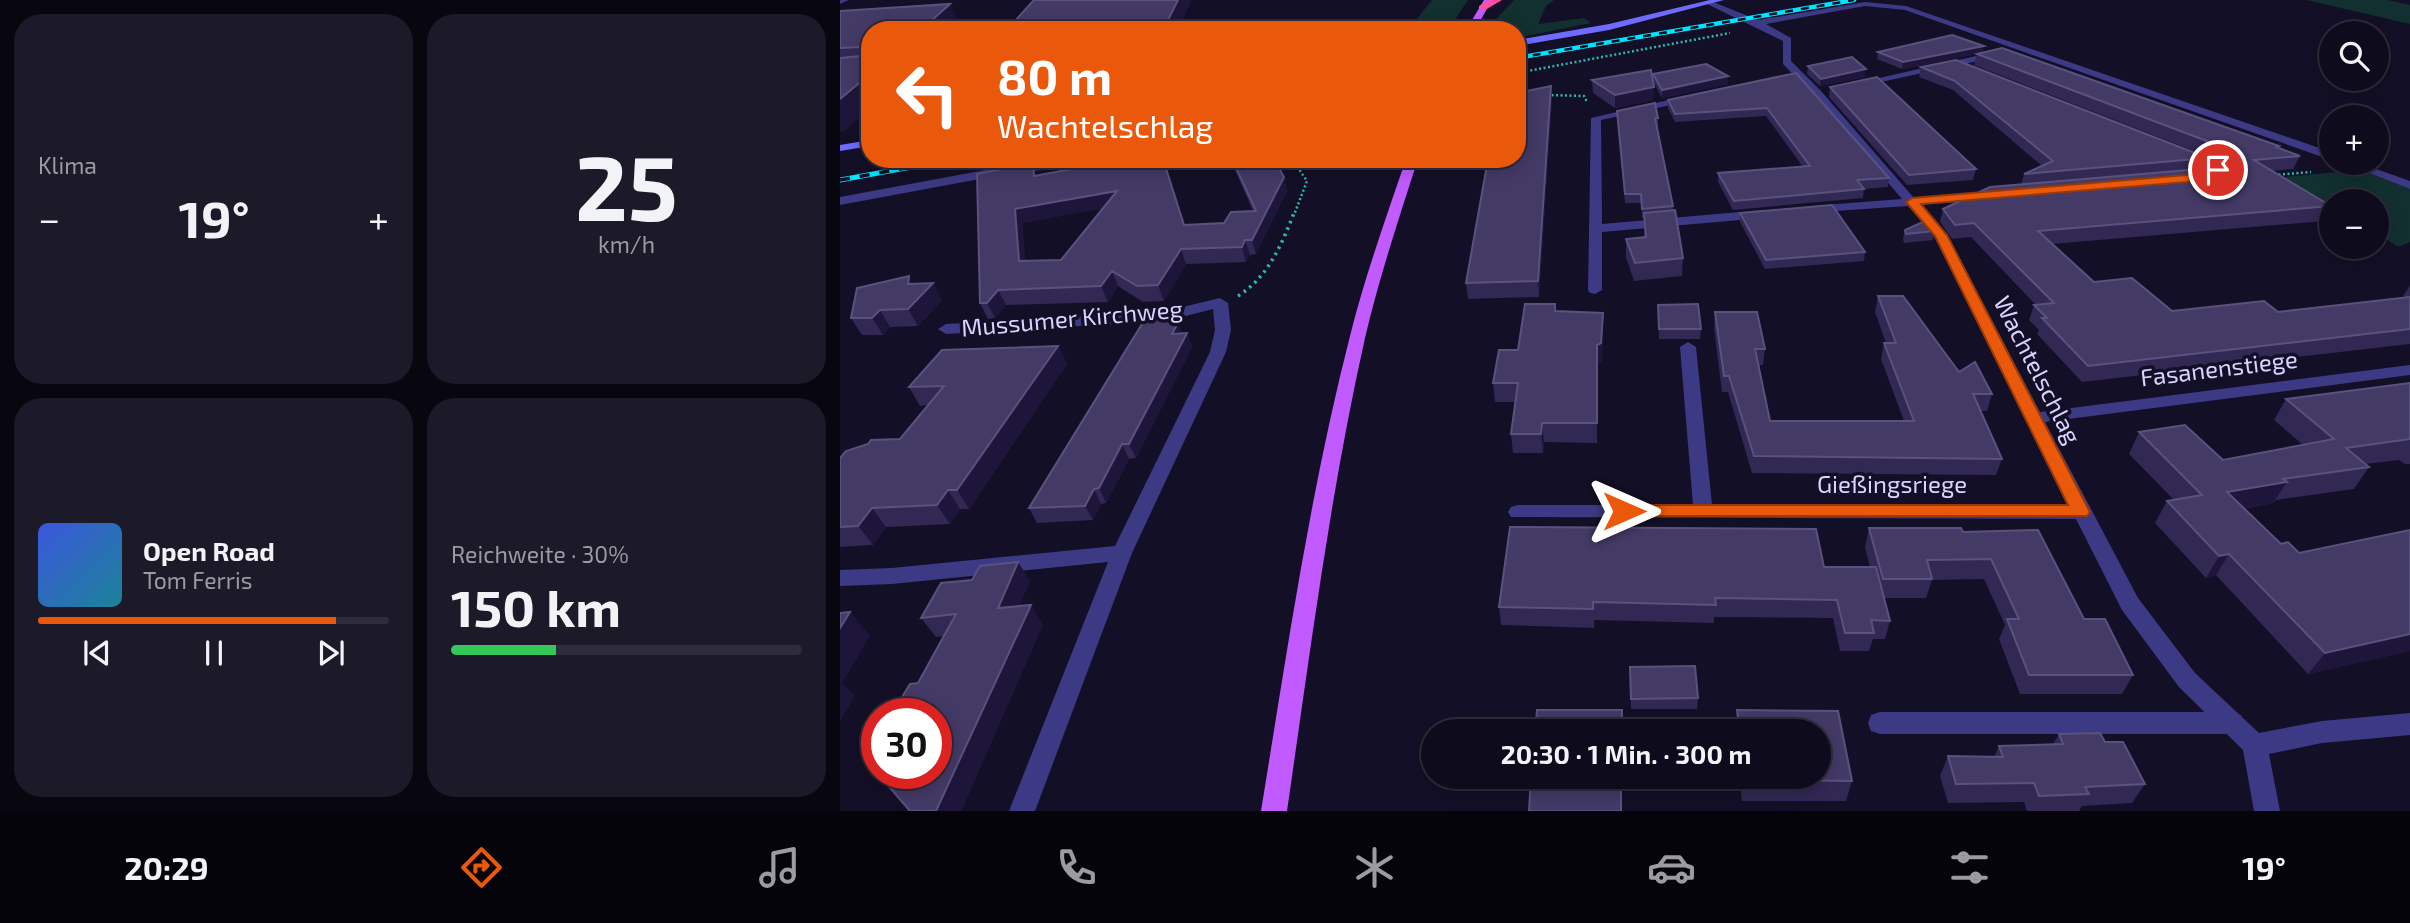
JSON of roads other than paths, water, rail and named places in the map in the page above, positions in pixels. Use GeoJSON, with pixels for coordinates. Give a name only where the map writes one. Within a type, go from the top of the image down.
{"type":"FeatureCollection","features":[{"type":"Feature","properties":{"kind":"highway"},"geometry":{"type":"LineString","coordinates":[[1485,4],[1497,0]]}},
{"type":"Feature","properties":{"kind":"main road"},"geometry":{"type":"LineString","coordinates":[[1476,21],[1485,4]]}},
{"type":"Feature","properties":{"kind":"main road"},"geometry":{"type":"LineString","coordinates":[[1274,811],[1305,610],[1352,362],[1379,261],[1409,168]]}},
{"type":"Feature","properties":{"kind":"street"},"geometry":{"type":"LineString","coordinates":[[840,2],[845,0]]}},
{"type":"Feature","properties":{"kind":"street"},"geometry":{"type":"LineString","coordinates":[[1526,41],[1609,27],[1715,1]]}},
{"type":"Feature","properties":{"kind":"street","name":"Wachtelschlag"},"geometry":{"type":"LineString","coordinates":[[1715,1],[1788,40],[1786,62],[1789,76],[1823,92],[1940,235],[2130,604],[2187,680],[2255,746]]}},
{"type":"Feature","properties":{"kind":"street"},"geometry":{"type":"LineString","coordinates":[[1762,25],[1865,4],[1899,6],[2319,152]]}},
{"type":"Feature","properties":{"kind":"street"},"geometry":{"type":"LineString","coordinates":[[1842,88],[2008,52]]}},
{"type":"Feature","properties":{"kind":"street"},"geometry":{"type":"LineString","coordinates":[[1957,64],[1983,74]]}},
{"type":"Feature","properties":{"kind":"street"},"geometry":{"type":"LineString","coordinates":[[1595,290],[1596,118],[1702,95]]}},
{"type":"Feature","properties":{"kind":"street"},"geometry":{"type":"LineString","coordinates":[[840,148],[861,144]]}},
{"type":"Feature","properties":{"kind":"street"},"geometry":{"type":"LineString","coordinates":[[2176,150],[2218,170],[2217,174],[2187,179]]}},
{"type":"Feature","properties":{"kind":"street"},"geometry":{"type":"LineString","coordinates":[[840,201],[1022,168]]}},
{"type":"Feature","properties":{"kind":"street"},"geometry":{"type":"LineString","coordinates":[[2383,175],[2410,185]]}},
{"type":"Feature","properties":{"kind":"street"},"geometry":{"type":"LineString","coordinates":[[1802,211],[2008,194]]}},
{"type":"Feature","properties":{"kind":"street"},"geometry":{"type":"LineString","coordinates":[[1597,228],[1775,213]]}},
{"type":"Feature","properties":{"kind":"street","name":"Mussumer Kirchweg"},"geometry":{"type":"LineString","coordinates":[[946,329],[1166,316],[1220,303],[1223,330],[1218,352],[1122,553]]}},
{"type":"Feature","properties":{"kind":"street"},"geometry":{"type":"LineString","coordinates":[[1688,347],[1703,511]]}},
{"type":"Feature","properties":{"kind":"street","name":"Fasanenstiege"},"geometry":{"type":"LineString","coordinates":[[2034,418],[2410,370]]}},
{"type":"Feature","properties":{"kind":"street","name":"Gießingsriege"},"geometry":{"type":"LineString","coordinates":[[1518,512],[2081,512]]}},
{"type":"Feature","properties":{"kind":"street"},"geometry":{"type":"LineString","coordinates":[[840,578],[892,576],[1122,553],[1022,811]]}},
{"type":"Feature","properties":{"kind":"street"},"geometry":{"type":"LineString","coordinates":[[1880,723],[2232,723]]}},
{"type":"Feature","properties":{"kind":"street"},"geometry":{"type":"LineString","coordinates":[[2267,811],[2255,746],[2322,732],[2410,724]]}},
{"type":"Feature","properties":{"kind":"railway"},"geometry":{"type":"LineString","coordinates":[[1526,56],[1854,0]]}},
{"type":"Feature","properties":{"kind":"railway"},"geometry":{"type":"LineString","coordinates":[[840,180],[906,168]]}}]}
